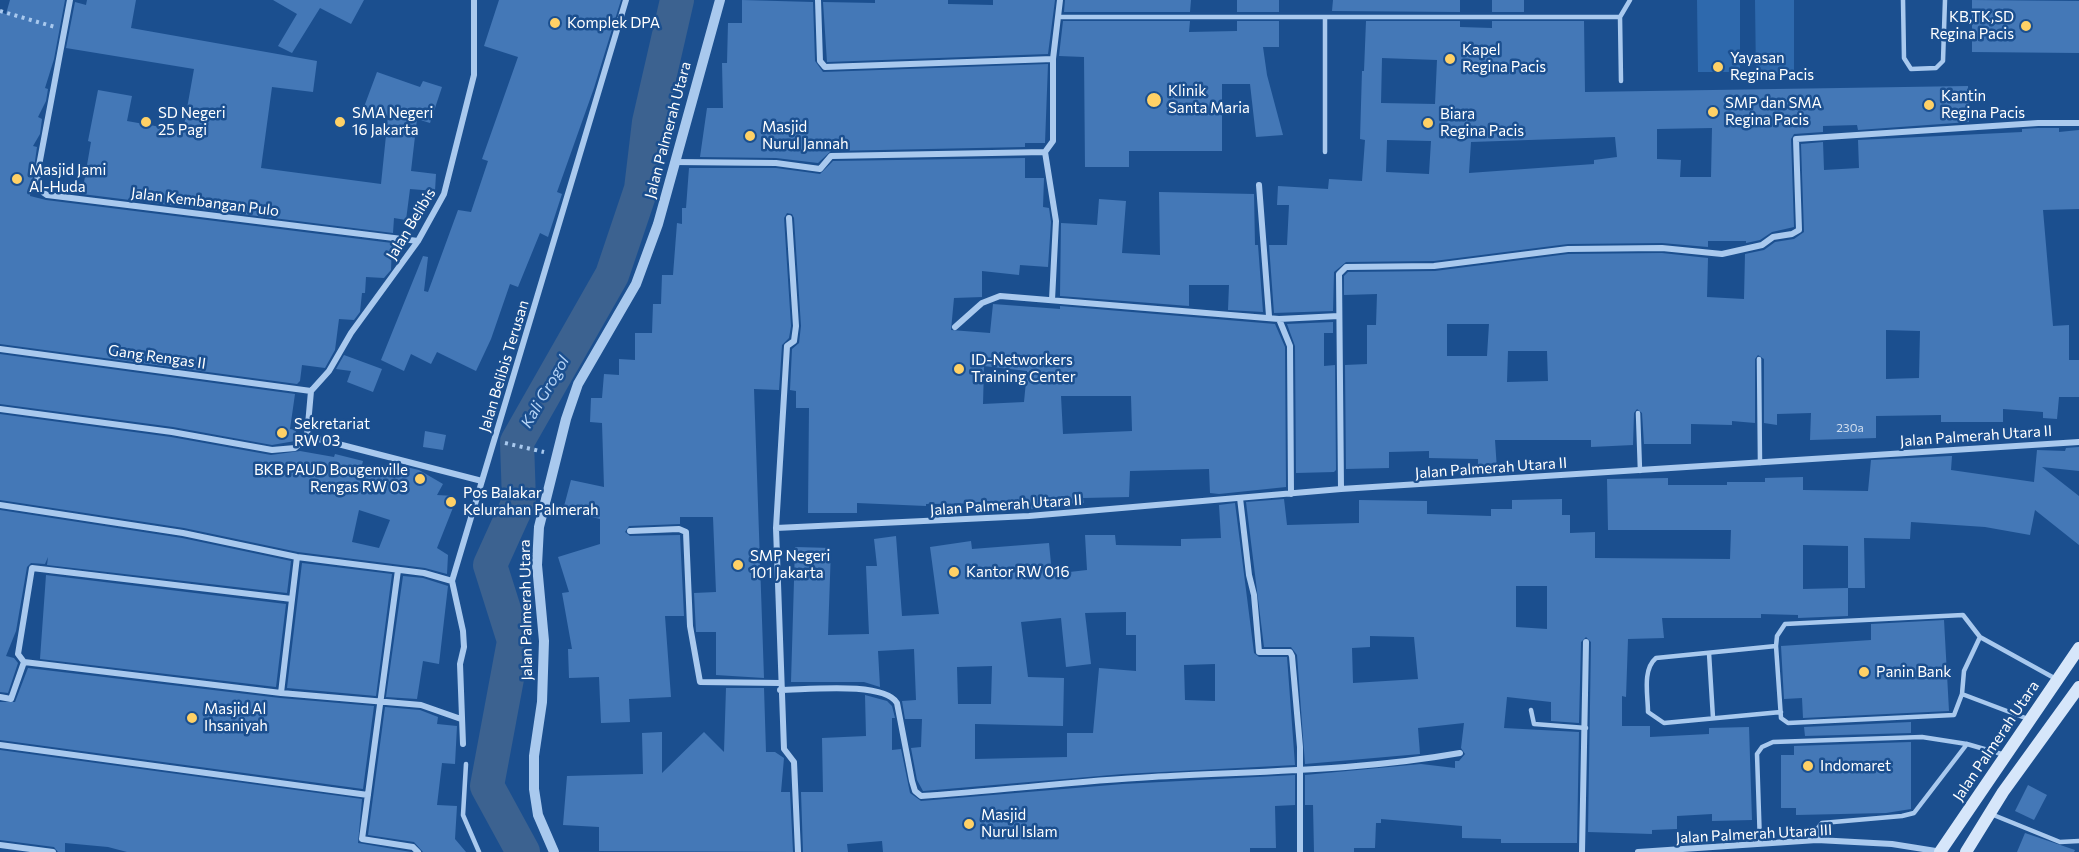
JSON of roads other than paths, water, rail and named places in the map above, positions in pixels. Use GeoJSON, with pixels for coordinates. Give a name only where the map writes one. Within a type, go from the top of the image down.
{"type":"FeatureCollection","features":[{"type":"Feature","properties":{"kind":"main road","name":"Jalan Palmerah Utara"},"geometry":{"type":"LineString","coordinates":[[1941,852],[2028,719],[2079,648]]}},
{"type":"Feature","properties":{"kind":"main road"},"geometry":{"type":"LineString","coordinates":[[1966,852],[1989,813],[2079,687]]}},
{"type":"Feature","properties":{"kind":"main road"},"geometry":{"type":"LineString","coordinates":[[2028,719],[2048,730]]}},
{"type":"Feature","properties":{"kind":"main road"},"geometry":{"type":"LineString","coordinates":[[2005,755],[2025,762]]}},
{"type":"Feature","properties":{"kind":"street","name":"Jalan Kembangan Pulo"},"geometry":{"type":"LineString","coordinates":[[70,0],[38,171],[37,182],[41,192],[47,195],[418,241]]}},
{"type":"Feature","properties":{"kind":"street","name":"Jalan Belibis"},"geometry":{"type":"LineString","coordinates":[[311,391],[328,371],[351,333],[418,241],[444,194],[474,75],[474,0]]}},
{"type":"Feature","properties":{"kind":"street","name":"Jalan Belibis Terusan"},"geometry":{"type":"LineString","coordinates":[[463,744],[460,664],[464,647],[463,631],[452,581],[626,0]]}},
{"type":"Feature","properties":{"kind":"street","name":"Jalan Palmerah Utara"},"geometry":{"type":"LineString","coordinates":[[554,852],[538,815],[534,789],[534,756],[543,702],[544,641],[537,565],[539,527],[566,419],[578,384],[636,284],[658,224],[673,162],[720,0]]}},
{"type":"Feature","properties":{"kind":"street"},"geometry":{"type":"LineString","coordinates":[[818,0],[820,61],[825,67],[1053,59]]}},
{"type":"Feature","properties":{"kind":"street"},"geometry":{"type":"LineString","coordinates":[[1052,300],[1056,221],[1045,152],[1053,141],[1053,59],[1059,0]]}},
{"type":"Feature","properties":{"kind":"street"},"geometry":{"type":"LineString","coordinates":[[1341,489],[1339,274],[1350,266],[1414,267],[1586,249],[1662,248],[1722,254],[1740,252],[1762,245],[1773,237],[1797,232],[1796,140],[1800,138],[2038,123],[2079,123]]}},
{"type":"Feature","properties":{"kind":"street"},"geometry":{"type":"LineString","coordinates":[[673,162],[776,164],[819,169],[831,156],[1045,152]]}},
{"type":"Feature","properties":{"kind":"street"},"geometry":{"type":"LineString","coordinates":[[1259,184],[1269,316]]}},
{"type":"Feature","properties":{"kind":"street"},"geometry":{"type":"LineString","coordinates":[[789,218],[796,326],[794,341],[787,346],[776,528],[784,749],[795,764],[798,852]]}},
{"type":"Feature","properties":{"kind":"street"},"geometry":{"type":"LineString","coordinates":[[955,327],[982,303],[1000,296],[1269,316],[1279,319],[1339,316]]}},
{"type":"Feature","properties":{"kind":"street"},"geometry":{"type":"LineString","coordinates":[[1279,319],[1290,346],[1291,494]]}},
{"type":"Feature","properties":{"kind":"street","name":"Gang Rengas II"},"geometry":{"type":"LineString","coordinates":[[0,348],[311,391]]}},
{"type":"Feature","properties":{"kind":"street"},"geometry":{"type":"LineString","coordinates":[[0,409],[172,432],[272,450],[295,448],[307,436],[311,391]]}},
{"type":"Feature","properties":{"kind":"street"},"geometry":{"type":"LineString","coordinates":[[307,436],[482,481]]}},
{"type":"Feature","properties":{"kind":"street","name":"Jalan Palmerah Utara II"},"geometry":{"type":"LineString","coordinates":[[776,528],[1029,516],[1341,489],[2079,442]]}},
{"type":"Feature","properties":{"kind":"street"},"geometry":{"type":"LineString","coordinates":[[1240,498],[1249,574],[1254,595],[1259,652],[1290,652],[1292,656],[1300,770],[1300,852]]}},
{"type":"Feature","properties":{"kind":"street"},"geometry":{"type":"LineString","coordinates":[[0,505],[183,533],[297,557],[424,573],[452,581]]}},
{"type":"Feature","properties":{"kind":"street"},"geometry":{"type":"LineString","coordinates":[[630,531],[679,529],[686,532],[690,626],[700,682],[873,690],[893,698],[899,714],[912,781],[915,791],[921,796],[1032,788],[1077,782],[1300,770],[1415,760],[1460,753]]}},
{"type":"Feature","properties":{"kind":"street"},"geometry":{"type":"LineString","coordinates":[[281,693],[297,557]]}},
{"type":"Feature","properties":{"kind":"street"},"geometry":{"type":"LineString","coordinates":[[24,662],[17,650],[32,568],[292,599]]}},
{"type":"Feature","properties":{"kind":"street"},"geometry":{"type":"LineString","coordinates":[[398,570],[362,839],[413,847],[418,852]]}},
{"type":"Feature","properties":{"kind":"street"},"geometry":{"type":"LineString","coordinates":[[1582,852],[1586,642]]}},
{"type":"Feature","properties":{"kind":"street"},"geometry":{"type":"LineString","coordinates":[[24,662],[281,693],[421,705],[461,719]]}},
{"type":"Feature","properties":{"kind":"street"},"geometry":{"type":"LineString","coordinates":[[0,697],[10,699],[24,662]]}},
{"type":"Feature","properties":{"kind":"street"},"geometry":{"type":"LineString","coordinates":[[0,745],[368,795]]}},
{"type":"Feature","properties":{"kind":"street","name":"Jalan Palmerah Utara III"},"geometry":{"type":"LineString","coordinates":[[1638,852],[1817,840],[1941,852]]}},
{"type":"Feature","properties":{"kind":"street"},"geometry":{"type":"LineString","coordinates":[[0,845],[53,852]]}},
{"type":"Feature","properties":{"kind":"lane"},"geometry":{"type":"LineString","coordinates":[[1621,81],[1620,17],[1630,0]]}},
{"type":"Feature","properties":{"kind":"lane"},"geometry":{"type":"LineString","coordinates":[[1903,0],[1904,58],[1911,69],[1936,68],[1943,61],[1945,0]]}},
{"type":"Feature","properties":{"kind":"lane"},"geometry":{"type":"LineString","coordinates":[[1059,17],[1325,19],[1620,17]]}},
{"type":"Feature","properties":{"kind":"lane"},"geometry":{"type":"LineString","coordinates":[[1325,19],[1325,152]]}},
{"type":"Feature","properties":{"kind":"lane"},"geometry":{"type":"LineString","coordinates":[[1759,359],[1760,463]]}},
{"type":"Feature","properties":{"kind":"lane"},"geometry":{"type":"LineString","coordinates":[[1638,413],[1640,471]]}},
{"type":"Feature","properties":{"kind":"lane"},"geometry":{"type":"LineString","coordinates":[[1980,637],[1964,671],[1962,694],[1954,716],[1797,725],[1781,718],[1776,646],[1777,636],[1785,624],[1963,615],[1980,637],[2056,679]]}},
{"type":"Feature","properties":{"kind":"lane"},"geometry":{"type":"LineString","coordinates":[[1776,646],[1656,658],[1650,664],[1648,712],[1664,723],[1781,712]]}},
{"type":"Feature","properties":{"kind":"lane"},"geometry":{"type":"LineString","coordinates":[[1709,653],[1713,718]]}},
{"type":"Feature","properties":{"kind":"lane"},"geometry":{"type":"LineString","coordinates":[[1962,694],[2028,719]]}},
{"type":"Feature","properties":{"kind":"lane"},"geometry":{"type":"LineString","coordinates":[[1531,710],[1533,724],[1586,728]]}},
{"type":"Feature","properties":{"kind":"lane"},"geometry":{"type":"LineString","coordinates":[[1760,844],[1757,754],[1762,747],[1773,742],[1922,737],[1967,744],[2005,755]]}},
{"type":"Feature","properties":{"kind":"lane"},"geometry":{"type":"LineString","coordinates":[[1817,840],[1818,828],[1822,823],[1914,813],[1967,744]]}},
{"type":"Feature","properties":{"kind":"lane"},"geometry":{"type":"LineString","coordinates":[[466,764],[463,815],[478,852]]}},
{"type":"Feature","properties":{"kind":"lane"},"geometry":{"type":"LineString","coordinates":[[1989,813],[2060,842],[2079,841]]}},
{"type":"Feature","properties":{"kind":"waterway","name":"Kali Grogol"},"geometry":{"type":"LineString","coordinates":[[523,852],[487,786],[514,641],[490,565],[519,501],[517,442],[612,275],[641,189],[649,122],[677,0]]}},
{"type":"Feature","properties":{"kind":"place","name":"Komplek DPA"},"geometry":{"type":"Point","coordinates":[555,23]}},
{"type":"Feature","properties":{"kind":"place","name":"KB,TK,SD Regina Pacis"},"geometry":{"type":"Point","coordinates":[2026,26]}},
{"type":"Feature","properties":{"kind":"place","name":"Kapel Regina Pacis"},"geometry":{"type":"Point","coordinates":[1450,59]}},
{"type":"Feature","properties":{"kind":"place","name":"Yayasan Regina Pacis"},"geometry":{"type":"Point","coordinates":[1718,67]}},
{"type":"Feature","properties":{"kind":"place","name":"Klinik Santa Maria"},"geometry":{"type":"Point","coordinates":[1154,100]}},
{"type":"Feature","properties":{"kind":"place","name":"Kantin Regina Pacis"},"geometry":{"type":"Point","coordinates":[1929,105]}},
{"type":"Feature","properties":{"kind":"place","name":"SMP dan SMA Regina Pacis"},"geometry":{"type":"Point","coordinates":[1713,112]}},
{"type":"Feature","properties":{"kind":"place","name":"SD Negeri 25 Pagi"},"geometry":{"type":"Point","coordinates":[146,122]}},
{"type":"Feature","properties":{"kind":"place","name":"SMA Negeri 16 Jakarta"},"geometry":{"type":"Point","coordinates":[340,122]}},
{"type":"Feature","properties":{"kind":"place","name":"Biara Regina Pacis"},"geometry":{"type":"Point","coordinates":[1428,123]}},
{"type":"Feature","properties":{"kind":"place","name":"Masjid Nurul Jannah"},"geometry":{"type":"Point","coordinates":[750,136]}},
{"type":"Feature","properties":{"kind":"place","name":"Masjid Jami Al-Huda"},"geometry":{"type":"Point","coordinates":[17,179]}},
{"type":"Feature","properties":{"kind":"place","name":"ID-Networkers Training Center"},"geometry":{"type":"Point","coordinates":[959,369]}},
{"type":"Feature","properties":{"kind":"place","name":"Sekretariat RW 03"},"geometry":{"type":"Point","coordinates":[282,433]}},
{"type":"Feature","properties":{"kind":"place","name":"BKB PAUD Bougenville Rengas RW 03"},"geometry":{"type":"Point","coordinates":[420,479]}},
{"type":"Feature","properties":{"kind":"place","name":"Pos Balakar Kelurahan Palmerah"},"geometry":{"type":"Point","coordinates":[451,502]}},
{"type":"Feature","properties":{"kind":"place","name":"SMP Negeri 101 Jakarta"},"geometry":{"type":"Point","coordinates":[738,565]}},
{"type":"Feature","properties":{"kind":"place","name":"Kantor RW 016"},"geometry":{"type":"Point","coordinates":[954,572]}},
{"type":"Feature","properties":{"kind":"place","name":"Panin Bank"},"geometry":{"type":"Point","coordinates":[1864,672]}},
{"type":"Feature","properties":{"kind":"place","name":"Masjid Al Ihsaniyah"},"geometry":{"type":"Point","coordinates":[192,718]}},
{"type":"Feature","properties":{"kind":"place","name":"Indomaret"},"geometry":{"type":"Point","coordinates":[1808,766]}},
{"type":"Feature","properties":{"kind":"place","name":"Masjid Nurul Islam"},"geometry":{"type":"Point","coordinates":[969,824]}}]}
